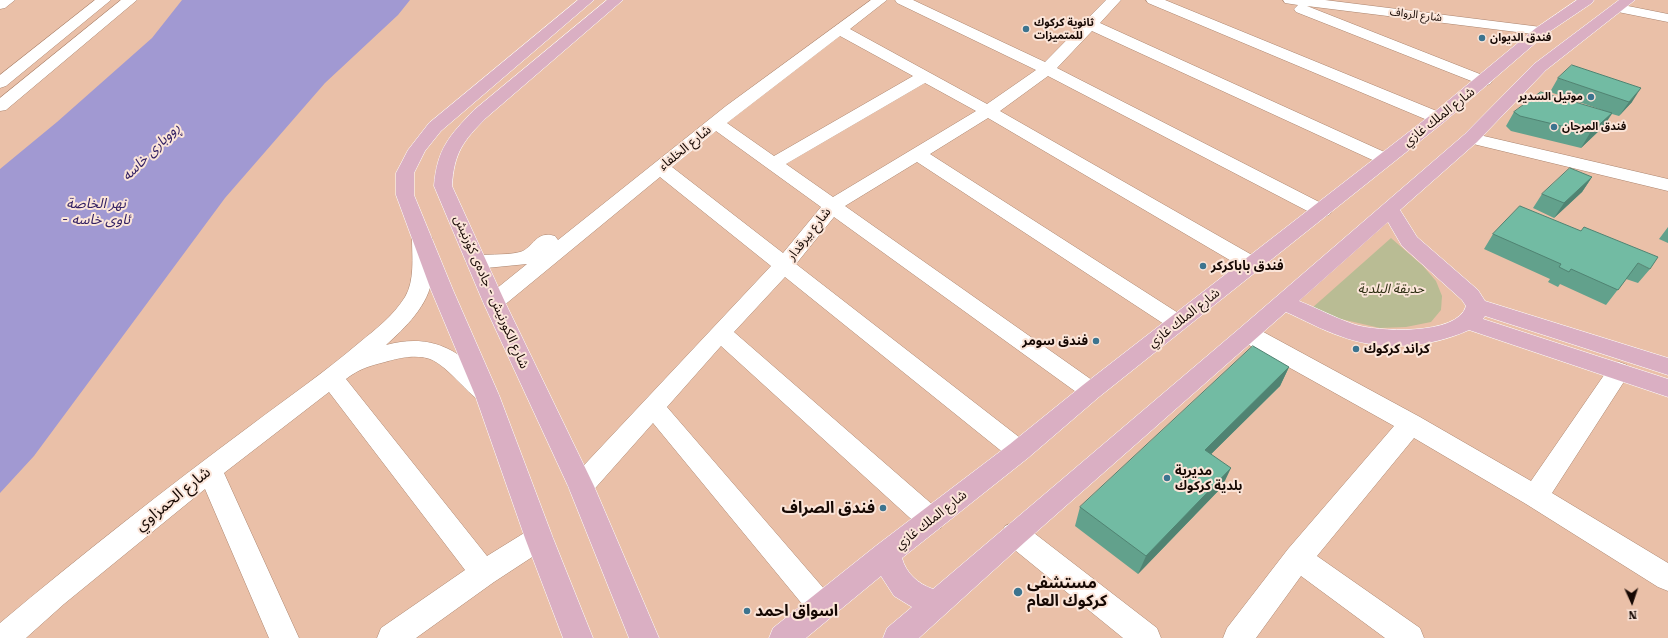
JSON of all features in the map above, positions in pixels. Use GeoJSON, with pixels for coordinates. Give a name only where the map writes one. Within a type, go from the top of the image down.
{"type":"FeatureCollection","features":[{"type":"Feature","properties":{"kind":"main road"},"geometry":{"type":"LineString","coordinates":[[578,638],[539,538],[487,395],[442,290],[405,195],[405,173],[416,150],[436,127],[587,0]]}},
{"type":"Feature","properties":{"kind":"main road","name":"شارع الكورنيش - جادەی کۆرنیش"},"geometry":{"type":"LineString","coordinates":[[616,0],[480,114],[460,134],[446,156],[443,186],[494,302],[581,486],[644,638]]}},
{"type":"Feature","properties":{"kind":"main road","name":"شارع الملك غازي"},"geometry":{"type":"LineString","coordinates":[[784,638],[887,554],[1019,451],[1091,391],[1252,264],[1322,211],[1438,118],[1484,81],[1541,30],[1587,0]]}},
{"type":"Feature","properties":{"kind":"main road"},"geometry":{"type":"LineString","coordinates":[[898,638],[1015,534],[1248,334],[1471,138],[1540,67],[1623,4]]}},
{"type":"Feature","properties":{"kind":"main road"},"geometry":{"type":"LineString","coordinates":[[1511,57],[1540,67]]}},
{"type":"Feature","properties":{"kind":"main road"},"geometry":{"type":"LineString","coordinates":[[518,58],[541,62]]}},
{"type":"Feature","properties":{"kind":"main road"},"geometry":{"type":"LineString","coordinates":[[1390,209],[1409,241],[1470,295],[1473,314]]}},
{"type":"Feature","properties":{"kind":"main road"},"geometry":{"type":"LineString","coordinates":[[1283,302],[1348,331],[1381,338],[1419,337],[1442,333],[1473,314],[1668,367]]}},
{"type":"Feature","properties":{"kind":"main road"},"geometry":{"type":"LineString","coordinates":[[1473,314],[1619,371],[1668,388]]}},
{"type":"Feature","properties":{"kind":"main road"},"geometry":{"type":"LineString","coordinates":[[887,554],[889,565],[894,576],[902,586],[912,594],[924,600],[937,603]]}},
{"type":"Feature","properties":{"kind":"street"},"geometry":{"type":"LineString","coordinates":[[0,5],[8,0]]}},
{"type":"Feature","properties":{"kind":"street"},"geometry":{"type":"LineString","coordinates":[[0,83],[104,0]]}},
{"type":"Feature","properties":{"kind":"street"},"geometry":{"type":"LineString","coordinates":[[0,106],[130,0]]}},
{"type":"Feature","properties":{"kind":"street"},"geometry":{"type":"LineString","coordinates":[[476,262],[526,258],[854,0]]}},
{"type":"Feature","properties":{"kind":"street","name":"شارع الخلفاء"},"geometry":{"type":"LineString","coordinates":[[494,302],[716,123],[839,29],[880,0]]}},
{"type":"Feature","properties":{"kind":"street"},"geometry":{"type":"LineString","coordinates":[[902,0],[1047,69],[1322,211]]}},
{"type":"Feature","properties":{"kind":"street","name":"شارع بيرقدار"},"geometry":{"type":"LineString","coordinates":[[581,486],[785,264],[833,205],[988,111],[1047,69],[1114,0]]}},
{"type":"Feature","properties":{"kind":"street"},"geometry":{"type":"LineString","coordinates":[[1153,0],[1438,118]]}},
{"type":"Feature","properties":{"kind":"street"},"geometry":{"type":"LineString","coordinates":[[1277,0],[1484,81]]}},
{"type":"Feature","properties":{"kind":"street","name":"شارع الرواف"},"geometry":{"type":"LineString","coordinates":[[1290,0],[1541,30]]}},
{"type":"Feature","properties":{"kind":"street"},"geometry":{"type":"LineString","coordinates":[[1623,4],[1668,18]]}},
{"type":"Feature","properties":{"kind":"street"},"geometry":{"type":"LineString","coordinates":[[1091,25],[1385,159]]}},
{"type":"Feature","properties":{"kind":"street"},"geometry":{"type":"LineString","coordinates":[[839,29],[988,111],[1252,264]]}},
{"type":"Feature","properties":{"kind":"street"},"geometry":{"type":"LineString","coordinates":[[6,61],[32,58]]}},
{"type":"Feature","properties":{"kind":"street"},"geometry":{"type":"LineString","coordinates":[[773,164],[926,76]]}},
{"type":"Feature","properties":{"kind":"street"},"geometry":{"type":"LineString","coordinates":[[716,123],[833,205],[1091,391]]}},
{"type":"Feature","properties":{"kind":"street"},"geometry":{"type":"LineString","coordinates":[[1471,138],[1668,185]]}},
{"type":"Feature","properties":{"kind":"street"},"geometry":{"type":"LineString","coordinates":[[917,154],[1178,323]]}},
{"type":"Feature","properties":{"kind":"street"},"geometry":{"type":"LineString","coordinates":[[662,168],[1019,451]]}},
{"type":"Feature","properties":{"kind":"street","name":"شارع الحمزاوي"},"geometry":{"type":"LineString","coordinates":[[4,638],[54,595],[210,470],[339,371],[396,324],[414,300],[422,278],[422,238]]}},
{"type":"Feature","properties":{"kind":"street"},"geometry":{"type":"LineString","coordinates":[[720,333],[931,520]]}},
{"type":"Feature","properties":{"kind":"street"},"geometry":{"type":"LineString","coordinates":[[1248,334],[1411,424],[1535,496],[1668,578]]}},
{"type":"Feature","properties":{"kind":"street"},"geometry":{"type":"LineString","coordinates":[[484,573],[339,371],[389,352],[412,349],[429,351],[444,356],[455,364],[487,395]]}},
{"type":"Feature","properties":{"kind":"street"},"geometry":{"type":"LineString","coordinates":[[1535,496],[1619,371]]}},
{"type":"Feature","properties":{"kind":"street"},"geometry":{"type":"LineString","coordinates":[[653,406],[822,607]]}},
{"type":"Feature","properties":{"kind":"street"},"geometry":{"type":"LineString","coordinates":[[1238,638],[1298,558],[1411,424]]}},
{"type":"Feature","properties":{"kind":"street"},"geometry":{"type":"LineString","coordinates":[[210,470],[284,638]]}},
{"type":"Feature","properties":{"kind":"street"},"geometry":{"type":"LineString","coordinates":[[1015,534],[1146,638]]}},
{"type":"Feature","properties":{"kind":"street"},"geometry":{"type":"LineString","coordinates":[[392,638],[484,573],[539,538]]}},
{"type":"Feature","properties":{"kind":"street"},"geometry":{"type":"LineString","coordinates":[[1298,558],[1409,638]]}},
{"type":"Feature","properties":{"kind":"green space","name":"حديقة البلدية"},"geometry":{"type":"Polygon","coordinates":[[[1391,238],[1423,266],[1436,281],[1442,296],[1441,310],[1431,322],[1406,327],[1380,328],[1332,317],[1312,308],[1391,238]]]}},
{"type":"Feature","properties":{"kind":"water","name":"نهر الخاصة - ئاوی خاسە"},"geometry":{"type":"Polygon","coordinates":[[[182,0],[410,0],[398,15],[325,83],[225,198],[34,456],[0,493],[0,169],[57,122],[152,38],[182,0]]]}},
{"type":"Feature","properties":{"kind":"building"},"geometry":{"type":"Polygon","coordinates":[[[1572,65],[1641,88],[1629,102],[1558,78],[1572,65]]]}},
{"type":"Feature","properties":{"kind":"building"},"geometry":{"type":"Polygon","coordinates":[[[1541,92],[1612,113],[1590,133],[1520,116],[1514,112],[1541,92]]]}},
{"type":"Feature","properties":{"kind":"building"},"geometry":{"type":"Polygon","coordinates":[[[1570,168],[1592,177],[1564,203],[1542,194],[1570,168]]]}},
{"type":"Feature","properties":{"kind":"building"},"geometry":{"type":"Polygon","coordinates":[[[1520,206],[1581,231],[1584,227],[1658,257],[1650,269],[1638,263],[1618,290],[1571,269],[1569,272],[1559,267],[1561,264],[1493,234],[1520,206]]]}},
{"type":"Feature","properties":{"kind":"building","name":"مديرية بلدية كركوك"},"geometry":{"type":"Polygon","coordinates":[[[1253,346],[1289,367],[1205,450],[1231,468],[1146,556],[1080,507],[1253,346]]]}},
{"type":"Feature","properties":{"kind":"place","name":"ثانوية كركوك للمتميزات"},"geometry":{"type":"Point","coordinates":[1026,29]}},
{"type":"Feature","properties":{"kind":"place","name":"فندق الديوان"},"geometry":{"type":"Point","coordinates":[1482,38]}},
{"type":"Feature","properties":{"kind":"place","name":"موتيل السدير"},"geometry":{"type":"Point","coordinates":[1591,97]}},
{"type":"Feature","properties":{"kind":"place","name":"فندق المرجان"},"geometry":{"type":"Point","coordinates":[1554,127]}},
{"type":"Feature","properties":{"kind":"place","name":"فندق باباكركر"},"geometry":{"type":"Point","coordinates":[1203,266]}},
{"type":"Feature","properties":{"kind":"place","name":"فندق سومر"},"geometry":{"type":"Point","coordinates":[1096,341]}},
{"type":"Feature","properties":{"kind":"place","name":"كراند كركوك"},"geometry":{"type":"Point","coordinates":[1356,349]}},
{"type":"Feature","properties":{"kind":"place","name":"مديرية بلدية كركوك"},"geometry":{"type":"Point","coordinates":[1167,478]}},
{"type":"Feature","properties":{"kind":"place","name":"فندق الصراف"},"geometry":{"type":"Point","coordinates":[883,508]}},
{"type":"Feature","properties":{"kind":"place","name":"مستشفى كركوك العام"},"geometry":{"type":"Point","coordinates":[1018,592]}},
{"type":"Feature","properties":{"kind":"place","name":"اسواق احمد"},"geometry":{"type":"Point","coordinates":[747,611]}},
{"type":"Feature","properties":{"kind":"water label","name":"ڕووباری خاسە"},"geometry":{"type":"Point","coordinates":[151,152]}}]}
